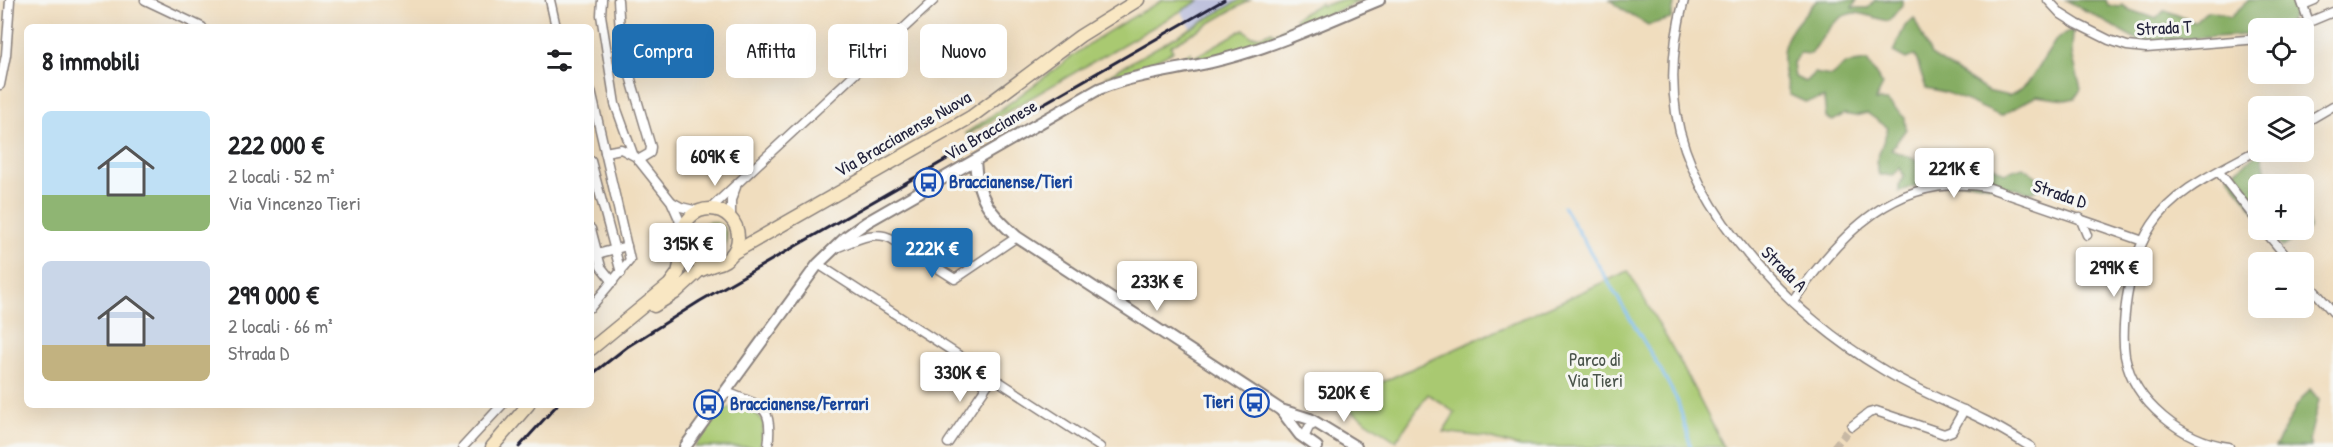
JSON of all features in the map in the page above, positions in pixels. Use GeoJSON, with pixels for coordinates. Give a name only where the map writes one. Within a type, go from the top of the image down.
{"type":"FeatureCollection","features":[{"type":"Feature","properties":{"kind":"main road","name":"Via Braccianense Nuova"},"geometry":{"type":"LineString","coordinates":[[733,253],[971,117],[1080,36],[1138,0]]}},
{"type":"Feature","properties":{"kind":"main road"},"geometry":{"type":"LineString","coordinates":[[594,347],[669,285],[680,268],[683,241],[689,219],[704,210],[722,212],[733,222],[753,232],[771,231]]}},
{"type":"Feature","properties":{"kind":"main road"},"geometry":{"type":"LineString","coordinates":[[612,333],[675,293],[699,272],[724,261],[733,253],[738,242],[733,222]]}},
{"type":"Feature","properties":{"kind":"main road"},"geometry":{"type":"LineString","coordinates":[[683,241],[695,261],[713,265]]}},
{"type":"Feature","properties":{"kind":"main road"},"geometry":{"type":"LineString","coordinates":[[492,447],[525,408]]}},
{"type":"Feature","properties":{"kind":"street"},"geometry":{"type":"LineString","coordinates":[[0,85],[6,55],[10,0]]}},
{"type":"Feature","properties":{"kind":"street"},"geometry":{"type":"LineString","coordinates":[[145,0],[196,24]]}},
{"type":"Feature","properties":{"kind":"street"},"geometry":{"type":"LineString","coordinates":[[550,0],[555,24]]}},
{"type":"Feature","properties":{"kind":"street"},"geometry":{"type":"LineString","coordinates":[[602,0],[601,15],[615,104],[635,157],[671,201],[680,219],[683,241]]}},
{"type":"Feature","properties":{"kind":"street"},"geometry":{"type":"LineString","coordinates":[[605,152],[621,149],[635,157],[650,153],[651,147],[628,69],[620,31],[618,0]]}},
{"type":"Feature","properties":{"kind":"street"},"geometry":{"type":"LineString","coordinates":[[671,201],[681,207],[704,210],[737,183],[934,0]]}},
{"type":"Feature","properties":{"kind":"street","name":"Via Braccianese"},"geometry":{"type":"LineString","coordinates":[[685,447],[818,264],[830,251],[867,222],[1099,89],[1118,81],[1201,65],[1254,50],[1378,0]]}},
{"type":"Feature","properties":{"kind":"street","name":"Strada A"},"geometry":{"type":"LineString","coordinates":[[1684,0],[1675,45],[1673,84],[1676,114],[1694,170],[1732,234],[1758,267],[1832,335],[1879,368],[1964,410],[2031,447]]}},
{"type":"Feature","properties":{"kind":"street","name":"Strada T"},"geometry":{"type":"LineString","coordinates":[[2048,0],[2061,14],[2077,24],[2127,46],[2146,48],[2248,40]]}},
{"type":"Feature","properties":{"kind":"street"},"geometry":{"type":"LineString","coordinates":[[2308,18],[2302,2],[2315,0]]}},
{"type":"Feature","properties":{"kind":"street"},"geometry":{"type":"LineString","coordinates":[[2314,20],[2333,12]]}},
{"type":"Feature","properties":{"kind":"street"},"geometry":{"type":"LineString","coordinates":[[594,104],[630,260],[594,304]]}},
{"type":"Feature","properties":{"kind":"street"},"geometry":{"type":"LineString","coordinates":[[2314,117],[2333,106]]}},
{"type":"Feature","properties":{"kind":"street"},"geometry":{"type":"LineString","coordinates":[[2229,447],[2194,436],[2178,428],[2153,407],[2133,379],[2126,357],[2124,320],[2133,270],[2143,241],[2153,224],[2169,205],[2188,190],[2248,155]]}},
{"type":"Feature","properties":{"kind":"street"},"geometry":{"type":"LineString","coordinates":[[975,160],[977,180],[986,205],[999,222],[1017,237],[1281,410],[1304,438],[1317,447]]}},
{"type":"Feature","properties":{"kind":"street"},"geometry":{"type":"LineString","coordinates":[[594,172],[621,273]]}},
{"type":"Feature","properties":{"kind":"street"},"geometry":{"type":"LineString","coordinates":[[2219,172],[2248,209]]}},
{"type":"Feature","properties":{"kind":"street"},"geometry":{"type":"LineString","coordinates":[[733,222],[731,200],[737,183]]}},
{"type":"Feature","properties":{"kind":"street","name":"Strada D"},"geometry":{"type":"LineString","coordinates":[[1793,301],[1813,272],[1856,226],[1870,215],[1920,189],[1966,185],[1987,187],[2143,241]]}},
{"type":"Feature","properties":{"kind":"street"},"geometry":{"type":"LineString","coordinates":[[2080,218],[2087,235]]}},
{"type":"Feature","properties":{"kind":"street"},"geometry":{"type":"LineString","coordinates":[[830,251],[866,237],[883,235],[955,279],[1017,237]]}},
{"type":"Feature","properties":{"kind":"street"},"geometry":{"type":"LineString","coordinates":[[2273,240],[2283,252]]}},
{"type":"Feature","properties":{"kind":"street"},"geometry":{"type":"LineString","coordinates":[[594,242],[603,278],[601,296]]}},
{"type":"Feature","properties":{"kind":"street"},"geometry":{"type":"LineString","coordinates":[[597,254],[627,246]]}},
{"type":"Feature","properties":{"kind":"street"},"geometry":{"type":"LineString","coordinates":[[818,264],[1100,447]]}},
{"type":"Feature","properties":{"kind":"street"},"geometry":{"type":"LineString","coordinates":[[601,267],[613,282]]}},
{"type":"Feature","properties":{"kind":"street"},"geometry":{"type":"LineString","coordinates":[[2314,290],[2333,312]]}},
{"type":"Feature","properties":{"kind":"street"},"geometry":{"type":"LineString","coordinates":[[948,443],[992,378]]}},
{"type":"Feature","properties":{"kind":"street"},"geometry":{"type":"LineString","coordinates":[[726,392],[753,403],[766,412],[770,421],[768,447]]}},
{"type":"Feature","properties":{"kind":"street"},"geometry":{"type":"LineString","coordinates":[[463,447],[498,408]]}},
{"type":"Feature","properties":{"kind":"street"},"geometry":{"type":"LineString","coordinates":[[1281,410],[1306,417],[1356,447]]}},
{"type":"Feature","properties":{"kind":"street"},"geometry":{"type":"LineString","coordinates":[[1852,426],[1869,413],[1876,411],[1944,434],[1952,431],[1964,410]]}},
{"type":"Feature","properties":{"kind":"street"},"geometry":{"type":"LineString","coordinates":[[1304,438],[1309,427],[1317,423]]}},
{"type":"Feature","properties":{"kind":"shaded area"},"geometry":{"type":"Polygon","coordinates":[[[1200,0],[1240,0],[1191,28],[1181,11],[1200,0]]]}},
{"type":"Feature","properties":{"kind":"green space"},"geometry":{"type":"Polygon","coordinates":[[[1163,0],[1200,0],[967,135],[966,133],[1089,44],[1163,0]]]}},
{"type":"Feature","properties":{"kind":"green space"},"geometry":{"type":"Polygon","coordinates":[[[1240,0],[1250,0],[1170,46],[1173,51],[1139,69],[1105,77],[1240,0]]]}},
{"type":"Feature","properties":{"kind":"green space"},"geometry":{"type":"Polygon","coordinates":[[[1341,0],[1362,0],[1275,38],[1218,56],[1167,66],[1190,52],[1193,58],[1244,29],[1251,36],[1260,36],[1272,31],[1274,34],[1297,21],[1295,18],[1321,3],[1322,6],[1341,0]]]}},
{"type":"Feature","properties":{"kind":"green space"},"geometry":{"type":"Polygon","coordinates":[[[1610,0],[1675,0],[1671,19],[1648,25],[1610,0]]]}},
{"type":"Feature","properties":{"kind":"green space"},"geometry":{"type":"Polygon","coordinates":[[[1817,0],[1857,0],[1852,8],[1868,8],[1875,0],[1902,0],[1902,5],[1889,21],[1856,13],[1842,17],[1829,28],[1811,54],[1800,53],[1793,63],[1795,77],[1805,82],[1814,73],[1831,76],[1846,64],[1867,61],[1883,85],[1875,101],[1887,101],[1905,118],[1906,129],[1891,150],[1935,165],[1985,162],[2004,173],[2023,167],[2037,177],[2039,189],[2029,193],[2017,188],[2002,188],[1970,182],[1925,182],[1899,192],[1904,176],[1900,168],[1893,175],[1879,175],[1876,162],[1888,128],[1867,113],[1855,116],[1844,114],[1833,121],[1826,118],[1824,98],[1805,102],[1790,95],[1785,78],[1783,52],[1790,33],[1817,0]]]}},
{"type":"Feature","properties":{"kind":"green space"},"geometry":{"type":"Polygon","coordinates":[[[2066,0],[2106,0],[2108,5],[2119,7],[2122,5],[2156,19],[2165,10],[2194,22],[2210,11],[2230,17],[2249,0],[2293,0],[2295,12],[2292,18],[2248,18],[2248,35],[2141,42],[2066,0]]]}},
{"type":"Feature","properties":{"kind":"green space"},"geometry":{"type":"Polygon","coordinates":[[[1914,18],[1931,55],[1987,91],[2009,96],[2020,90],[2031,79],[2057,38],[2073,30],[2072,54],[2081,89],[2075,98],[2066,100],[2036,96],[2001,116],[1955,96],[1926,88],[1915,55],[1906,59],[1893,52],[1905,26],[1914,18]]]}},
{"type":"Feature","properties":{"kind":"green space"},"geometry":{"type":"Polygon","coordinates":[[[2248,161],[2264,162],[2266,174],[2248,174],[2248,202],[2228,176],[2248,161]]]}},
{"type":"Feature","properties":{"kind":"green space"},"geometry":{"type":"Polygon","coordinates":[[[711,222],[722,226],[726,237],[722,248],[711,252],[700,248],[696,237],[700,226],[711,222]]]}},
{"type":"Feature","properties":{"kind":"green space"},"geometry":{"type":"Polygon","coordinates":[[[2277,240],[2292,240],[2282,247],[2277,240]]]}},
{"type":"Feature","properties":{"kind":"green space","name":"Parco di Via Tieri"},"geometry":{"type":"Polygon","coordinates":[[[1628,271],[1677,356],[1724,447],[1521,447],[1484,437],[1443,432],[1455,413],[1428,394],[1396,441],[1338,402],[1628,271]]]}},
{"type":"Feature","properties":{"kind":"green space"},"geometry":{"type":"Polygon","coordinates":[[[2310,389],[2319,400],[2309,441],[2311,447],[2275,447],[2297,405],[2310,389]]]}},
{"type":"Feature","properties":{"kind":"green space"},"geometry":{"type":"Polygon","coordinates":[[[734,406],[751,411],[764,423],[760,447],[694,447],[721,412],[734,406]]]}},
{"type":"Feature","properties":{"kind":"waterway"},"geometry":{"type":"LineString","coordinates":[[1563,206],[1678,402],[1691,447]]}},
{"type":"Feature","properties":{"kind":"tunnel"},"geometry":{"type":"LineString","coordinates":[[1834,447],[1852,426]]}},
{"type":"Feature","properties":{"kind":"railway"},"geometry":{"type":"LineString","coordinates":[[594,373],[627,347],[700,301],[1224,0]]}},
{"type":"Feature","properties":{"kind":"railway"},"geometry":{"type":"LineString","coordinates":[[519,447],[554,408]]}},
{"type":"Feature","properties":{"kind":"place","name":"Braccianense/Tieri"},"geometry":{"type":"Point","coordinates":[928,182]}},
{"type":"Feature","properties":{"kind":"place","name":"Tieri"},"geometry":{"type":"Point","coordinates":[1255,402]}},
{"type":"Feature","properties":{"kind":"place","name":"Braccianense/Ferrari"},"geometry":{"type":"Point","coordinates":[709,404]}}]}
